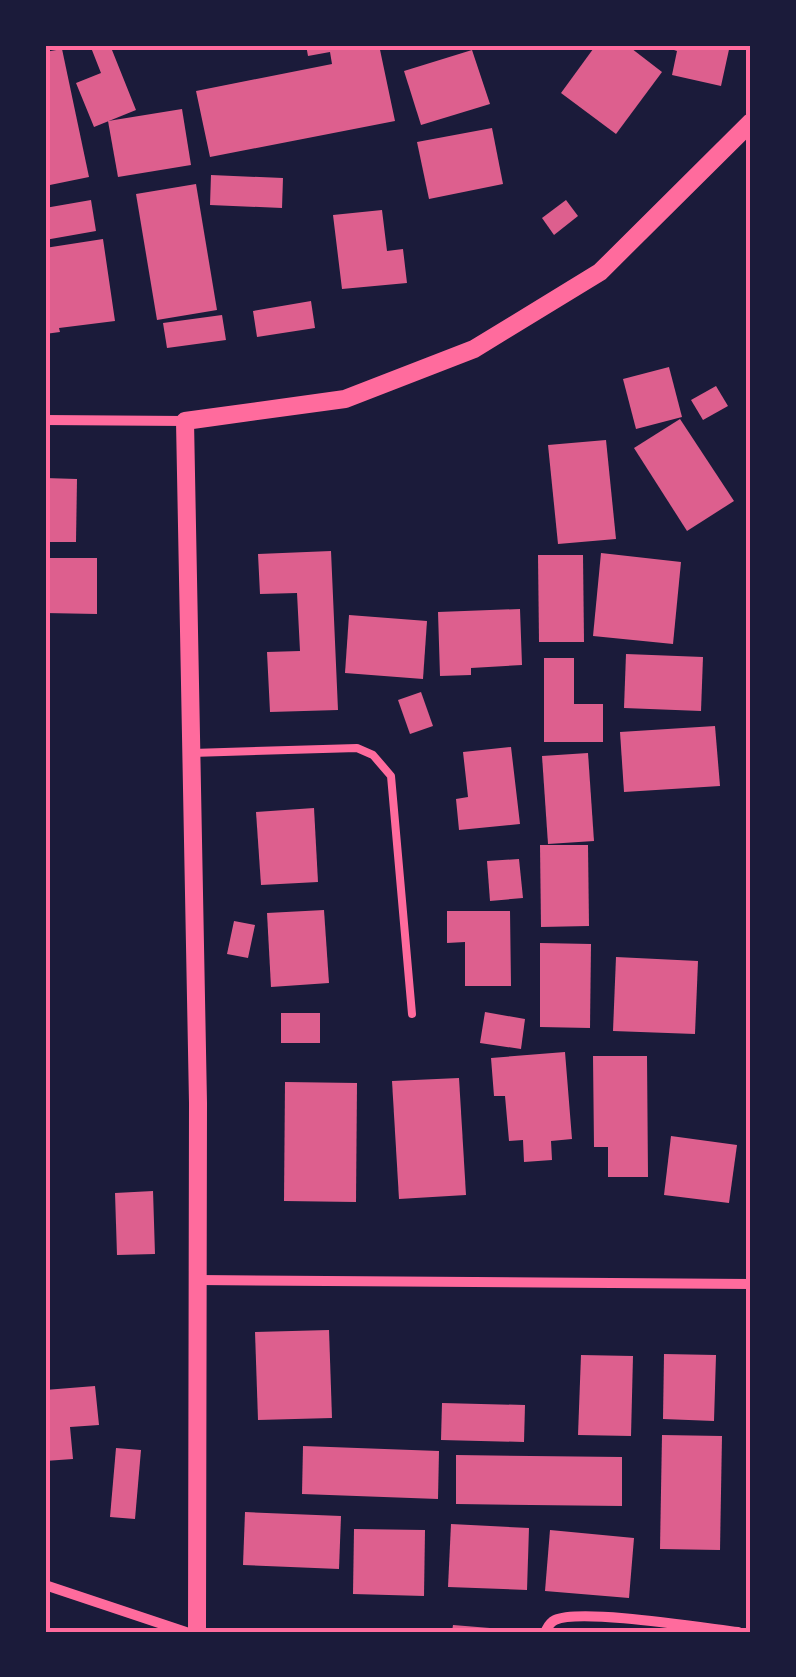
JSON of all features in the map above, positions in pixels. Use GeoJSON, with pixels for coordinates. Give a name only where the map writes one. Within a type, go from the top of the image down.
{"type":"FeatureCollection","features":[{"type":"Feature","properties":{"kind":"street"},"geometry":{"type":"LineString","coordinates":[[45,420],[185,421],[345,400],[474,348],[600,272],[750,124]]}},
{"type":"Feature","properties":{"kind":"street"},"geometry":{"type":"LineString","coordinates":[[185,421],[199,1280],[196,1632]]}},
{"type":"Feature","properties":{"kind":"street"},"geometry":{"type":"LineString","coordinates":[[199,1280],[751,1284]]}},
{"type":"Feature","properties":{"kind":"street"},"geometry":{"type":"LineString","coordinates":[[45,1585],[186,1632]]}},
{"type":"Feature","properties":{"kind":"street"},"geometry":{"type":"LineString","coordinates":[[545,1632],[556,1619],[588,1616],[738,1632]]}},
{"type":"Feature","properties":{"kind":"lane"},"geometry":{"type":"LineString","coordinates":[[192,753],[357,748],[373,756],[390,776],[412,1014]]}},
{"type":"Feature","properties":{"kind":"building"},"geometry":{"type":"Polygon","coordinates":[[[90,45],[110,45],[136,110],[94,127],[76,83],[101,73],[90,45]]]}},
{"type":"Feature","properties":{"kind":"building"},"geometry":{"type":"Polygon","coordinates":[[[306,45],[379,45],[395,121],[210,157],[196,91],[332,64],[330,52],[308,56],[306,45]]]}},
{"type":"Feature","properties":{"kind":"building"},"geometry":{"type":"Polygon","coordinates":[[[596,45],[627,45],[662,72],[616,134],[561,93],[596,45]]]}},
{"type":"Feature","properties":{"kind":"building"},"geometry":{"type":"Polygon","coordinates":[[[659,45],[730,45],[721,86],[672,75],[677,51],[659,45]]]}},
{"type":"Feature","properties":{"kind":"building"},"geometry":{"type":"Polygon","coordinates":[[[62,49],[89,177],[45,186],[45,52],[62,49]]]}},
{"type":"Feature","properties":{"kind":"building"},"geometry":{"type":"Polygon","coordinates":[[[472,50],[490,104],[421,125],[404,71],[472,50]]]}},
{"type":"Feature","properties":{"kind":"building"},"geometry":{"type":"Polygon","coordinates":[[[182,109],[191,165],[118,177],[108,121],[182,109]]]}},
{"type":"Feature","properties":{"kind":"building"},"geometry":{"type":"Polygon","coordinates":[[[492,128],[503,184],[429,199],[417,142],[492,128]]]}},
{"type":"Feature","properties":{"kind":"building"},"geometry":{"type":"Polygon","coordinates":[[[211,175],[283,178],[282,208],[210,205],[211,175]]]}},
{"type":"Feature","properties":{"kind":"building"},"geometry":{"type":"Polygon","coordinates":[[[196,184],[217,310],[157,320],[136,194],[196,184]]]}},
{"type":"Feature","properties":{"kind":"building"},"geometry":{"type":"Polygon","coordinates":[[[91,200],[96,231],[45,240],[45,208],[91,200]]]}},
{"type":"Feature","properties":{"kind":"building"},"geometry":{"type":"Polygon","coordinates":[[[566,200],[578,216],[554,235],[542,218],[566,200]]]}},
{"type":"Feature","properties":{"kind":"building"},"geometry":{"type":"Polygon","coordinates":[[[382,210],[387,251],[403,249],[407,283],[342,289],[333,215],[382,210]]]}},
{"type":"Feature","properties":{"kind":"building"},"geometry":{"type":"Polygon","coordinates":[[[103,239],[115,321],[59,328],[60,332],[45,334],[45,248],[103,239]]]}},
{"type":"Feature","properties":{"kind":"building"},"geometry":{"type":"Polygon","coordinates":[[[311,301],[315,328],[257,337],[253,311],[311,301]]]}},
{"type":"Feature","properties":{"kind":"building"},"geometry":{"type":"Polygon","coordinates":[[[222,315],[226,340],[167,348],[163,323],[222,315]]]}},
{"type":"Feature","properties":{"kind":"building"},"geometry":{"type":"Polygon","coordinates":[[[669,367],[682,417],[636,429],[623,379],[669,367]]]}},
{"type":"Feature","properties":{"kind":"building"},"geometry":{"type":"Polygon","coordinates":[[[716,386],[728,406],[703,420],[691,400],[716,386]]]}},
{"type":"Feature","properties":{"kind":"building"},"geometry":{"type":"Polygon","coordinates":[[[680,419],[734,501],[687,531],[634,448],[680,419]]]}},
{"type":"Feature","properties":{"kind":"building"},"geometry":{"type":"Polygon","coordinates":[[[606,440],[616,539],[558,544],[548,445],[606,440]]]}},
{"type":"Feature","properties":{"kind":"building"},"geometry":{"type":"Polygon","coordinates":[[[45,478],[77,479],[76,542],[45,542],[45,478]]]}},
{"type":"Feature","properties":{"kind":"building"},"geometry":{"type":"Polygon","coordinates":[[[331,551],[338,710],[270,712],[267,652],[300,651],[297,593],[260,594],[258,554],[331,551]]]}},
{"type":"Feature","properties":{"kind":"building"},"geometry":{"type":"Polygon","coordinates":[[[601,553],[681,562],[673,644],[593,636],[601,553]]]}},
{"type":"Feature","properties":{"kind":"building"},"geometry":{"type":"Polygon","coordinates":[[[538,555],[583,555],[584,642],[539,642],[538,555]]]}},
{"type":"Feature","properties":{"kind":"building"},"geometry":{"type":"Polygon","coordinates":[[[45,558],[97,558],[97,614],[45,613],[45,558]]]}},
{"type":"Feature","properties":{"kind":"building"},"geometry":{"type":"Polygon","coordinates":[[[520,609],[522,665],[471,668],[471,675],[440,676],[438,612],[520,609]]]}},
{"type":"Feature","properties":{"kind":"building"},"geometry":{"type":"Polygon","coordinates":[[[349,615],[427,621],[423,679],[345,673],[349,615]]]}},
{"type":"Feature","properties":{"kind":"building"},"geometry":{"type":"Polygon","coordinates":[[[626,654],[703,657],[701,711],[624,708],[626,654]]]}},
{"type":"Feature","properties":{"kind":"building"},"geometry":{"type":"Polygon","coordinates":[[[544,658],[574,658],[574,704],[603,704],[603,742],[544,742],[544,658]]]}},
{"type":"Feature","properties":{"kind":"building"},"geometry":{"type":"Polygon","coordinates":[[[421,692],[433,726],[410,734],[398,700],[421,692]]]}},
{"type":"Feature","properties":{"kind":"building"},"geometry":{"type":"Polygon","coordinates":[[[715,726],[720,786],[624,792],[620,732],[715,726]]]}},
{"type":"Feature","properties":{"kind":"building"},"geometry":{"type":"Polygon","coordinates":[[[511,747],[520,824],[459,830],[456,799],[468,797],[463,752],[511,747]]]}},
{"type":"Feature","properties":{"kind":"building"},"geometry":{"type":"Polygon","coordinates":[[[588,753],[594,841],[548,844],[542,756],[588,753]]]}},
{"type":"Feature","properties":{"kind":"building"},"geometry":{"type":"Polygon","coordinates":[[[314,808],[318,882],[261,885],[256,812],[314,808]]]}},
{"type":"Feature","properties":{"kind":"building"},"geometry":{"type":"Polygon","coordinates":[[[540,845],[588,845],[589,926],[541,927],[540,845]]]}},
{"type":"Feature","properties":{"kind":"building"},"geometry":{"type":"Polygon","coordinates":[[[519,859],[523,898],[490,901],[487,861],[519,859]]]}},
{"type":"Feature","properties":{"kind":"building"},"geometry":{"type":"Polygon","coordinates":[[[324,910],[329,983],[271,987],[267,913],[324,910]]]}},
{"type":"Feature","properties":{"kind":"building"},"geometry":{"type":"Polygon","coordinates":[[[447,911],[510,911],[511,986],[465,986],[465,942],[447,943],[447,911]]]}},
{"type":"Feature","properties":{"kind":"building"},"geometry":{"type":"Polygon","coordinates":[[[234,921],[255,925],[248,958],[227,954],[234,921]]]}},
{"type":"Feature","properties":{"kind":"building"},"geometry":{"type":"Polygon","coordinates":[[[540,943],[591,944],[590,1028],[540,1027],[540,943]]]}},
{"type":"Feature","properties":{"kind":"building"},"geometry":{"type":"Polygon","coordinates":[[[616,957],[698,961],[695,1034],[613,1031],[616,957]]]}},
{"type":"Feature","properties":{"kind":"building"},"geometry":{"type":"Polygon","coordinates":[[[485,1012],[525,1019],[521,1049],[480,1043],[485,1012]]]}},
{"type":"Feature","properties":{"kind":"building"},"geometry":{"type":"Polygon","coordinates":[[[281,1013],[320,1013],[320,1043],[281,1043],[281,1013]]]}},
{"type":"Feature","properties":{"kind":"building"},"geometry":{"type":"Polygon","coordinates":[[[565,1052],[572,1139],[551,1141],[552,1160],[524,1162],[523,1140],[509,1141],[505,1096],[494,1096],[491,1058],[565,1052]]]}},
{"type":"Feature","properties":{"kind":"building"},"geometry":{"type":"Polygon","coordinates":[[[593,1056],[647,1056],[648,1177],[608,1177],[608,1147],[594,1147],[593,1056]]]}},
{"type":"Feature","properties":{"kind":"building"},"geometry":{"type":"Polygon","coordinates":[[[459,1078],[466,1195],[399,1199],[392,1081],[459,1078]]]}},
{"type":"Feature","properties":{"kind":"building"},"geometry":{"type":"Polygon","coordinates":[[[285,1082],[357,1083],[356,1202],[284,1201],[285,1082]]]}},
{"type":"Feature","properties":{"kind":"building"},"geometry":{"type":"Polygon","coordinates":[[[671,1136],[737,1145],[729,1203],[664,1195],[671,1136]]]}},
{"type":"Feature","properties":{"kind":"building"},"geometry":{"type":"Polygon","coordinates":[[[153,1191],[155,1254],[117,1255],[115,1193],[153,1191]]]}},
{"type":"Feature","properties":{"kind":"building"},"geometry":{"type":"Polygon","coordinates":[[[329,1330],[332,1418],[258,1420],[255,1332],[329,1330]]]}},
{"type":"Feature","properties":{"kind":"building"},"geometry":{"type":"Polygon","coordinates":[[[664,1354],[716,1355],[714,1421],[663,1419],[664,1354]]]}},
{"type":"Feature","properties":{"kind":"building"},"geometry":{"type":"Polygon","coordinates":[[[581,1355],[633,1356],[631,1436],[578,1435],[581,1355]]]}},
{"type":"Feature","properties":{"kind":"building"},"geometry":{"type":"Polygon","coordinates":[[[95,1386],[99,1425],[70,1427],[73,1459],[45,1461],[45,1390],[95,1386]]]}},
{"type":"Feature","properties":{"kind":"building"},"geometry":{"type":"Polygon","coordinates":[[[442,1403],[525,1405],[524,1442],[441,1440],[442,1403]]]}},
{"type":"Feature","properties":{"kind":"building"},"geometry":{"type":"Polygon","coordinates":[[[662,1435],[722,1436],[720,1550],[660,1549],[662,1435]]]}},
{"type":"Feature","properties":{"kind":"building"},"geometry":{"type":"Polygon","coordinates":[[[303,1446],[439,1451],[438,1499],[302,1494],[303,1446]]]}},
{"type":"Feature","properties":{"kind":"building"},"geometry":{"type":"Polygon","coordinates":[[[116,1448],[141,1450],[135,1519],[110,1517],[116,1448]]]}},
{"type":"Feature","properties":{"kind":"building"},"geometry":{"type":"Polygon","coordinates":[[[456,1455],[622,1457],[622,1506],[456,1504],[456,1455]]]}},
{"type":"Feature","properties":{"kind":"building"},"geometry":{"type":"Polygon","coordinates":[[[245,1512],[341,1516],[339,1569],[243,1565],[245,1512]]]}},
{"type":"Feature","properties":{"kind":"building"},"geometry":{"type":"Polygon","coordinates":[[[451,1524],[529,1528],[527,1590],[448,1587],[451,1524]]]}},
{"type":"Feature","properties":{"kind":"building"},"geometry":{"type":"Polygon","coordinates":[[[354,1529],[425,1530],[424,1596],[353,1594],[354,1529]]]}},
{"type":"Feature","properties":{"kind":"building"},"geometry":{"type":"Polygon","coordinates":[[[550,1530],[634,1538],[629,1598],[545,1591],[550,1530]]]}},
{"type":"Feature","properties":{"kind":"building"},"geometry":{"type":"Polygon","coordinates":[[[453,1625],[502,1629],[502,1632],[452,1632],[453,1625]]]}}]}
